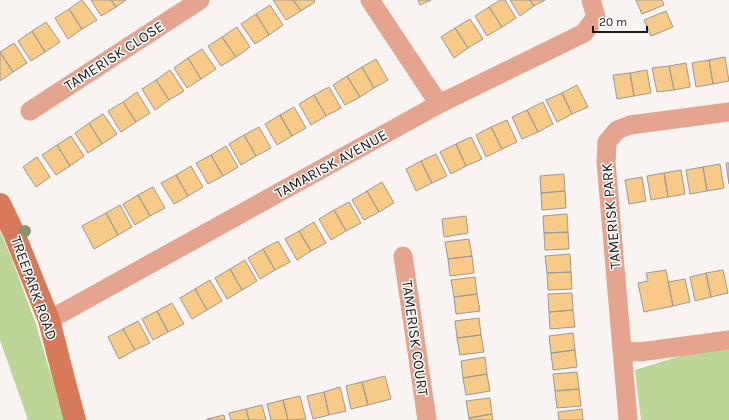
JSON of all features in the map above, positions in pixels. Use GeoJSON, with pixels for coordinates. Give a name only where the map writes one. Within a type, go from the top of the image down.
{"type":"FeatureCollection","features":[{"type":"Feature","properties":{"kind":"street","name":"TAMERISK CLOSE"},"geometry":{"type":"LineString","coordinates":[[30,111],[200,0]]}},
{"type":"Feature","properties":{"kind":"street"},"geometry":{"type":"LineString","coordinates":[[370,0],[439,104]]}},
{"type":"Feature","properties":{"kind":"street","name":"TAMARISK AVENUE"},"geometry":{"type":"LineString","coordinates":[[49,320],[439,104],[584,33],[596,17],[591,0]]}},
{"type":"Feature","properties":{"kind":"street","name":"TAMERISK PARK"},"geometry":{"type":"LineString","coordinates":[[628,420],[606,162],[607,142],[616,130],[630,124],[729,112]]}},
{"type":"Feature","properties":{"kind":"street","name":"TREEPARK ROAD"},"geometry":{"type":"LineString","coordinates":[[0,204],[13,231],[49,320],[75,420]]}},
{"type":"Feature","properties":{"kind":"street","name":"TAMERISK COURT"},"geometry":{"type":"LineString","coordinates":[[403,256],[427,420]]}},
{"type":"Feature","properties":{"kind":"street"},"geometry":{"type":"LineString","coordinates":[[622,351],[640,352],[729,340]]}},
{"type":"Feature","properties":{"kind":"green space"},"geometry":{"type":"Polygon","coordinates":[[[0,231],[36,324],[64,420],[28,420],[0,340],[0,231]]]}},
{"type":"Feature","properties":{"kind":"green space"},"geometry":{"type":"Polygon","coordinates":[[[729,344],[729,420],[641,420],[635,370],[680,356],[729,344]]]}},
{"type":"Feature","properties":{"kind":"building"},"geometry":{"type":"Polygon","coordinates":[[[82,0],[97,20],[82,29],[69,9],[82,0]]]}},
{"type":"Feature","properties":{"kind":"building"},"geometry":{"type":"Polygon","coordinates":[[[91,0],[111,0],[116,7],[101,16],[91,0]]]}},
{"type":"Feature","properties":{"kind":"building"},"geometry":{"type":"Polygon","coordinates":[[[111,0],[126,0],[116,7],[111,0]]]}},
{"type":"Feature","properties":{"kind":"building"},"geometry":{"type":"Polygon","coordinates":[[[273,0],[293,0],[301,11],[286,20],[273,0]]]}},
{"type":"Feature","properties":{"kind":"building"},"geometry":{"type":"Polygon","coordinates":[[[293,0],[314,0],[315,2],[301,11],[293,0]]]}},
{"type":"Feature","properties":{"kind":"building"},"geometry":{"type":"Polygon","coordinates":[[[418,0],[431,0],[420,5],[418,0]]]}},
{"type":"Feature","properties":{"kind":"building"},"geometry":{"type":"Polygon","coordinates":[[[500,0],[505,0],[516,18],[502,27],[489,7],[500,0]]]}},
{"type":"Feature","properties":{"kind":"building"},"geometry":{"type":"Polygon","coordinates":[[[510,0],[530,0],[534,6],[520,16],[510,0]]]}},
{"type":"Feature","properties":{"kind":"building"},"geometry":{"type":"Polygon","coordinates":[[[530,0],[545,0],[534,6],[530,0]]]}},
{"type":"Feature","properties":{"kind":"building"},"geometry":{"type":"Polygon","coordinates":[[[636,0],[662,0],[664,5],[642,14],[636,0]]]}},
{"type":"Feature","properties":{"kind":"building"},"geometry":{"type":"Polygon","coordinates":[[[270,5],[283,25],[269,35],[256,14],[270,5]]]}},
{"type":"Feature","properties":{"kind":"building"},"geometry":{"type":"Polygon","coordinates":[[[489,7],[502,27],[487,36],[475,16],[489,7]]]}},
{"type":"Feature","properties":{"kind":"building"},"geometry":{"type":"Polygon","coordinates":[[[69,9],[82,29],[68,39],[55,18],[69,9]]]}},
{"type":"Feature","properties":{"kind":"building"},"geometry":{"type":"Polygon","coordinates":[[[666,11],[673,27],[651,36],[644,20],[666,11]]]}},
{"type":"Feature","properties":{"kind":"building"},"geometry":{"type":"Polygon","coordinates":[[[256,14],[269,35],[255,44],[241,24],[256,14]]]}},
{"type":"Feature","properties":{"kind":"building"},"geometry":{"type":"Polygon","coordinates":[[[470,19],[483,39],[468,48],[455,28],[470,19]]]}},
{"type":"Feature","properties":{"kind":"building"},"geometry":{"type":"Polygon","coordinates":[[[46,22],[60,42],[45,52],[32,31],[46,22]]]}},
{"type":"Feature","properties":{"kind":"building"},"geometry":{"type":"Polygon","coordinates":[[[237,27],[250,47],[236,57],[222,37],[237,27]]]}},
{"type":"Feature","properties":{"kind":"building"},"geometry":{"type":"Polygon","coordinates":[[[455,28],[468,48],[454,58],[441,37],[455,28]]]}},
{"type":"Feature","properties":{"kind":"building"},"geometry":{"type":"Polygon","coordinates":[[[32,31],[45,52],[31,61],[18,41],[32,31]]]}},
{"type":"Feature","properties":{"kind":"building"},"geometry":{"type":"Polygon","coordinates":[[[222,37],[236,57],[221,66],[208,46],[222,37]]]}},
{"type":"Feature","properties":{"kind":"building"},"geometry":{"type":"Polygon","coordinates":[[[14,43],[27,63],[13,72],[0,52],[14,43]]]}},
{"type":"Feature","properties":{"kind":"building"},"geometry":{"type":"Polygon","coordinates":[[[202,49],[216,69],[201,79],[188,58],[202,49]]]}},
{"type":"Feature","properties":{"kind":"building"},"geometry":{"type":"Polygon","coordinates":[[[0,52],[13,72],[0,81],[0,52]]]}},
{"type":"Feature","properties":{"kind":"building"},"geometry":{"type":"Polygon","coordinates":[[[725,57],[729,81],[713,84],[709,60],[725,57]]]}},
{"type":"Feature","properties":{"kind":"building"},"geometry":{"type":"Polygon","coordinates":[[[188,58],[201,79],[187,88],[174,68],[188,58]]]}},
{"type":"Feature","properties":{"kind":"building"},"geometry":{"type":"Polygon","coordinates":[[[376,59],[388,80],[374,88],[362,67],[376,59]]]}},
{"type":"Feature","properties":{"kind":"building"},"geometry":{"type":"Polygon","coordinates":[[[709,60],[713,84],[696,87],[692,63],[709,60]]]}},
{"type":"Feature","properties":{"kind":"building"},"geometry":{"type":"Polygon","coordinates":[[[686,63],[690,87],[674,90],[669,66],[686,63]]]}},
{"type":"Feature","properties":{"kind":"building"},"geometry":{"type":"Polygon","coordinates":[[[669,66],[674,90],[657,92],[652,68],[669,66]]]}},
{"type":"Feature","properties":{"kind":"building"},"geometry":{"type":"Polygon","coordinates":[[[362,67],[374,88],[360,97],[347,76],[362,67]]]}},
{"type":"Feature","properties":{"kind":"building"},"geometry":{"type":"Polygon","coordinates":[[[170,70],[184,91],[169,100],[156,80],[170,70]]]}},
{"type":"Feature","properties":{"kind":"building"},"geometry":{"type":"Polygon","coordinates":[[[647,70],[651,93],[634,96],[630,73],[647,70]]]}},
{"type":"Feature","properties":{"kind":"building"},"geometry":{"type":"Polygon","coordinates":[[[630,73],[634,96],[617,99],[613,75],[630,73]]]}},
{"type":"Feature","properties":{"kind":"building"},"geometry":{"type":"Polygon","coordinates":[[[347,76],[360,97],[345,105],[333,85],[347,76]]]}},
{"type":"Feature","properties":{"kind":"building"},"geometry":{"type":"Polygon","coordinates":[[[156,80],[169,100],[155,110],[142,89],[156,80]]]}},
{"type":"Feature","properties":{"kind":"building"},"geometry":{"type":"Polygon","coordinates":[[[577,85],[588,107],[572,114],[562,93],[577,85]]]}},
{"type":"Feature","properties":{"kind":"building"},"geometry":{"type":"Polygon","coordinates":[[[329,87],[341,108],[326,116],[314,95],[329,87]]]}},
{"type":"Feature","properties":{"kind":"building"},"geometry":{"type":"Polygon","coordinates":[[[137,92],[150,113],[136,122],[123,102],[137,92]]]}},
{"type":"Feature","properties":{"kind":"building"},"geometry":{"type":"Polygon","coordinates":[[[562,93],[572,114],[557,122],[546,100],[562,93]]]}},
{"type":"Feature","properties":{"kind":"building"},"geometry":{"type":"Polygon","coordinates":[[[314,95],[326,116],[311,125],[299,104],[314,95]]]}},
{"type":"Feature","properties":{"kind":"building"},"geometry":{"type":"Polygon","coordinates":[[[123,102],[136,122],[121,132],[108,111],[123,102]]]}},
{"type":"Feature","properties":{"kind":"building"},"geometry":{"type":"Polygon","coordinates":[[[543,102],[553,124],[538,132],[527,110],[543,102]]]}},
{"type":"Feature","properties":{"kind":"building"},"geometry":{"type":"Polygon","coordinates":[[[294,107],[306,128],[292,136],[280,115],[294,107]]]}},
{"type":"Feature","properties":{"kind":"building"},"geometry":{"type":"Polygon","coordinates":[[[527,110],[538,132],[522,139],[512,117],[527,110]]]}},
{"type":"Feature","properties":{"kind":"building"},"geometry":{"type":"Polygon","coordinates":[[[103,114],[117,134],[102,144],[89,123],[103,114]]]}},
{"type":"Feature","properties":{"kind":"building"},"geometry":{"type":"Polygon","coordinates":[[[280,115],[292,136],[277,145],[265,124],[280,115]]]}},
{"type":"Feature","properties":{"kind":"building"},"geometry":{"type":"Polygon","coordinates":[[[507,120],[517,142],[502,149],[491,127],[507,120]]]}},
{"type":"Feature","properties":{"kind":"building"},"geometry":{"type":"Polygon","coordinates":[[[89,123],[102,144],[88,153],[75,133],[89,123]]]}},
{"type":"Feature","properties":{"kind":"building"},"geometry":{"type":"Polygon","coordinates":[[[259,127],[271,148],[256,156],[244,135],[259,127]]]}},
{"type":"Feature","properties":{"kind":"building"},"geometry":{"type":"Polygon","coordinates":[[[491,127],[502,149],[486,157],[476,135],[491,127]]]}},
{"type":"Feature","properties":{"kind":"building"},"geometry":{"type":"Polygon","coordinates":[[[244,135],[256,156],[241,165],[229,144],[244,135]]]}},
{"type":"Feature","properties":{"kind":"building"},"geometry":{"type":"Polygon","coordinates":[[[71,136],[84,156],[70,166],[57,145],[71,136]]]}},
{"type":"Feature","properties":{"kind":"building"},"geometry":{"type":"Polygon","coordinates":[[[471,137],[482,159],[466,166],[456,144],[471,137]]]}},
{"type":"Feature","properties":{"kind":"building"},"geometry":{"type":"Polygon","coordinates":[[[456,144],[466,166],[451,174],[440,152],[456,144]]]}},
{"type":"Feature","properties":{"kind":"building"},"geometry":{"type":"Polygon","coordinates":[[[57,145],[70,166],[56,175],[42,155],[57,145]]]}},
{"type":"Feature","properties":{"kind":"building"},"geometry":{"type":"Polygon","coordinates":[[[226,146],[238,167],[223,176],[211,155],[226,146]]]}},
{"type":"Feature","properties":{"kind":"building"},"geometry":{"type":"Polygon","coordinates":[[[436,154],[447,176],[432,183],[421,161],[436,154]]]}},
{"type":"Feature","properties":{"kind":"building"},"geometry":{"type":"Polygon","coordinates":[[[211,155],[223,176],[208,184],[196,163],[211,155]]]}},
{"type":"Feature","properties":{"kind":"building"},"geometry":{"type":"Polygon","coordinates":[[[37,157],[50,177],[36,187],[23,167],[37,157]]]}},
{"type":"Feature","properties":{"kind":"building"},"geometry":{"type":"Polygon","coordinates":[[[421,161],[432,183],[416,191],[406,169],[421,161]]]}},
{"type":"Feature","properties":{"kind":"building"},"geometry":{"type":"Polygon","coordinates":[[[726,163],[729,163],[729,184],[726,163]]]}},
{"type":"Feature","properties":{"kind":"building"},"geometry":{"type":"Polygon","coordinates":[[[720,164],[724,188],[707,191],[703,167],[720,164]]]}},
{"type":"Feature","properties":{"kind":"building"},"geometry":{"type":"Polygon","coordinates":[[[191,166],[203,187],[188,196],[176,175],[191,166]]]}},
{"type":"Feature","properties":{"kind":"building"},"geometry":{"type":"Polygon","coordinates":[[[703,167],[707,191],[690,194],[686,170],[703,167]]]}},
{"type":"Feature","properties":{"kind":"building"},"geometry":{"type":"Polygon","coordinates":[[[681,170],[685,194],[668,197],[664,173],[681,170]]]}},
{"type":"Feature","properties":{"kind":"building"},"geometry":{"type":"Polygon","coordinates":[[[664,173],[668,197],[651,200],[647,176],[664,173]]]}},
{"type":"Feature","properties":{"kind":"building"},"geometry":{"type":"Polygon","coordinates":[[[564,174],[565,191],[541,193],[540,176],[564,174]]]}},
{"type":"Feature","properties":{"kind":"building"},"geometry":{"type":"Polygon","coordinates":[[[176,175],[188,196],[174,204],[161,183],[176,175]]]}},
{"type":"Feature","properties":{"kind":"building"},"geometry":{"type":"Polygon","coordinates":[[[642,177],[646,201],[629,204],[625,180],[642,177]]]}},
{"type":"Feature","properties":{"kind":"building"},"geometry":{"type":"Polygon","coordinates":[[[382,182],[394,203],[379,212],[367,191],[382,182]]]}},
{"type":"Feature","properties":{"kind":"building"},"geometry":{"type":"Polygon","coordinates":[[[153,187],[165,208],[150,216],[138,195],[153,187]]]}},
{"type":"Feature","properties":{"kind":"building"},"geometry":{"type":"Polygon","coordinates":[[[367,191],[379,212],[364,220],[352,200],[367,191]]]}},
{"type":"Feature","properties":{"kind":"building"},"geometry":{"type":"Polygon","coordinates":[[[565,191],[566,208],[542,210],[541,193],[565,191]]]}},
{"type":"Feature","properties":{"kind":"building"},"geometry":{"type":"Polygon","coordinates":[[[138,195],[150,216],[135,225],[123,204],[138,195]]]}},
{"type":"Feature","properties":{"kind":"building"},"geometry":{"type":"Polygon","coordinates":[[[349,202],[361,223],[346,231],[334,210],[349,202]]]}},
{"type":"Feature","properties":{"kind":"building"},"geometry":{"type":"Polygon","coordinates":[[[120,205],[132,227],[118,235],[106,213],[120,205]]]}},
{"type":"Feature","properties":{"kind":"building"},"geometry":{"type":"Polygon","coordinates":[[[334,210],[346,231],[331,240],[319,219],[334,210]]]}},
{"type":"Feature","properties":{"kind":"building"},"geometry":{"type":"Polygon","coordinates":[[[106,213],[118,235],[94,249],[82,226],[106,213]]]}},
{"type":"Feature","properties":{"kind":"building"},"geometry":{"type":"Polygon","coordinates":[[[567,214],[568,232],[544,233],[543,216],[567,214]]]}},
{"type":"Feature","properties":{"kind":"building"},"geometry":{"type":"Polygon","coordinates":[[[466,216],[468,233],[444,237],[442,219],[466,216]]]}},
{"type":"Feature","properties":{"kind":"building"},"geometry":{"type":"Polygon","coordinates":[[[314,222],[326,243],[311,251],[299,231],[314,222]]]}},
{"type":"Feature","properties":{"kind":"building"},"geometry":{"type":"Polygon","coordinates":[[[299,231],[311,251],[297,260],[285,239],[299,231]]]}},
{"type":"Feature","properties":{"kind":"building"},"geometry":{"type":"Polygon","coordinates":[[[568,232],[569,249],[545,250],[544,233],[568,232]]]}},
{"type":"Feature","properties":{"kind":"building"},"geometry":{"type":"Polygon","coordinates":[[[469,239],[472,256],[448,259],[445,242],[469,239]]]}},
{"type":"Feature","properties":{"kind":"building"},"geometry":{"type":"Polygon","coordinates":[[[278,241],[290,262],[275,270],[263,249],[278,241]]]}},
{"type":"Feature","properties":{"kind":"building"},"geometry":{"type":"Polygon","coordinates":[[[263,249],[275,270],[260,279],[248,258],[263,249]]]}},
{"type":"Feature","properties":{"kind":"building"},"geometry":{"type":"Polygon","coordinates":[[[570,254],[571,272],[547,273],[545,256],[570,254]]]}},
{"type":"Feature","properties":{"kind":"building"},"geometry":{"type":"Polygon","coordinates":[[[472,256],[474,273],[450,276],[448,259],[472,256]]]}},
{"type":"Feature","properties":{"kind":"building"},"geometry":{"type":"Polygon","coordinates":[[[245,260],[257,281],[242,290],[230,269],[245,260]]]}},
{"type":"Feature","properties":{"kind":"building"},"geometry":{"type":"Polygon","coordinates":[[[230,269],[242,290],[227,299],[215,278],[230,269]]]}},
{"type":"Feature","properties":{"kind":"building"},"geometry":{"type":"Polygon","coordinates":[[[666,270],[673,306],[644,312],[638,283],[648,281],[646,273],[666,270]]]}},
{"type":"Feature","properties":{"kind":"building"},"geometry":{"type":"Polygon","coordinates":[[[723,270],[728,293],[711,297],[706,273],[723,270]]]}},
{"type":"Feature","properties":{"kind":"building"},"geometry":{"type":"Polygon","coordinates":[[[571,272],[572,289],[548,290],[547,273],[571,272]]]}},
{"type":"Feature","properties":{"kind":"building"},"geometry":{"type":"Polygon","coordinates":[[[706,273],[711,297],[695,301],[690,277],[706,273]]]}},
{"type":"Feature","properties":{"kind":"building"},"geometry":{"type":"Polygon","coordinates":[[[475,277],[477,294],[454,297],[451,280],[475,277]]]}},
{"type":"Feature","properties":{"kind":"building"},"geometry":{"type":"Polygon","coordinates":[[[685,279],[690,302],[673,306],[668,282],[685,279]]]}},
{"type":"Feature","properties":{"kind":"building"},"geometry":{"type":"Polygon","coordinates":[[[210,280],[222,301],[207,310],[195,289],[210,280]]]}},
{"type":"Feature","properties":{"kind":"building"},"geometry":{"type":"Polygon","coordinates":[[[195,289],[207,310],[192,319],[180,298],[195,289]]]}},
{"type":"Feature","properties":{"kind":"building"},"geometry":{"type":"Polygon","coordinates":[[[572,293],[573,310],[549,312],[548,294],[572,293]]]}},
{"type":"Feature","properties":{"kind":"building"},"geometry":{"type":"Polygon","coordinates":[[[477,294],[480,311],[456,314],[454,297],[477,294]]]}},
{"type":"Feature","properties":{"kind":"building"},"geometry":{"type":"Polygon","coordinates":[[[172,303],[184,324],[168,332],[157,311],[172,303]]]}},
{"type":"Feature","properties":{"kind":"building"},"geometry":{"type":"Polygon","coordinates":[[[573,310],[575,327],[550,329],[549,312],[573,310]]]}},
{"type":"Feature","properties":{"kind":"building"},"geometry":{"type":"Polygon","coordinates":[[[157,311],[168,332],[153,340],[142,319],[157,311]]]}},
{"type":"Feature","properties":{"kind":"building"},"geometry":{"type":"Polygon","coordinates":[[[479,318],[481,335],[457,338],[455,321],[479,318]]]}},
{"type":"Feature","properties":{"kind":"building"},"geometry":{"type":"Polygon","coordinates":[[[138,321],[150,343],[135,350],[123,329],[138,321]]]}},
{"type":"Feature","properties":{"kind":"building"},"geometry":{"type":"Polygon","coordinates":[[[123,329],[135,350],[119,359],[108,337],[123,329]]]}},
{"type":"Feature","properties":{"kind":"building"},"geometry":{"type":"Polygon","coordinates":[[[573,333],[575,350],[551,353],[549,336],[573,333]]]}},
{"type":"Feature","properties":{"kind":"building"},"geometry":{"type":"Polygon","coordinates":[[[481,335],[484,352],[460,355],[457,338],[481,335]]]}},
{"type":"Feature","properties":{"kind":"building"},"geometry":{"type":"Polygon","coordinates":[[[575,350],[577,367],[553,370],[551,353],[575,350]]]}},
{"type":"Feature","properties":{"kind":"building"},"geometry":{"type":"Polygon","coordinates":[[[485,357],[487,374],[463,378],[461,361],[485,357]]]}},
{"type":"Feature","properties":{"kind":"building"},"geometry":{"type":"Polygon","coordinates":[[[577,372],[579,389],[555,391],[553,374],[577,372]]]}},
{"type":"Feature","properties":{"kind":"building"},"geometry":{"type":"Polygon","coordinates":[[[487,374],[490,391],[466,395],[463,378],[487,374]]]}},
{"type":"Feature","properties":{"kind":"building"},"geometry":{"type":"Polygon","coordinates":[[[385,376],[391,399],[368,405],[362,382],[385,376]]]}},
{"type":"Feature","properties":{"kind":"building"},"geometry":{"type":"Polygon","coordinates":[[[362,382],[368,405],[351,409],[346,386],[362,382]]]}},
{"type":"Feature","properties":{"kind":"building"},"geometry":{"type":"Polygon","coordinates":[[[340,387],[346,411],[329,415],[324,392],[340,387]]]}},
{"type":"Feature","properties":{"kind":"building"},"geometry":{"type":"Polygon","coordinates":[[[579,389],[581,406],[557,408],[555,391],[579,389]]]}},
{"type":"Feature","properties":{"kind":"building"},"geometry":{"type":"Polygon","coordinates":[[[324,392],[329,415],[313,419],[307,396],[324,392]]]}},
{"type":"Feature","properties":{"kind":"building"},"geometry":{"type":"Polygon","coordinates":[[[300,396],[306,419],[288,420],[283,400],[300,396]]]}},
{"type":"Feature","properties":{"kind":"building"},"geometry":{"type":"Polygon","coordinates":[[[490,398],[492,414],[469,418],[466,401],[490,398]]]}},
{"type":"Feature","properties":{"kind":"building"},"geometry":{"type":"Polygon","coordinates":[[[283,400],[288,420],[271,420],[267,404],[283,400]]]}},
{"type":"Feature","properties":{"kind":"building"},"geometry":{"type":"Polygon","coordinates":[[[262,405],[266,420],[249,420],[246,409],[262,405]]]}},
{"type":"Feature","properties":{"kind":"building"},"geometry":{"type":"Polygon","coordinates":[[[246,409],[249,420],[231,420],[229,413],[246,409]]]}},
{"type":"Feature","properties":{"kind":"building"},"geometry":{"type":"Polygon","coordinates":[[[582,409],[583,420],[559,420],[558,412],[582,409]]]}},
{"type":"Feature","properties":{"kind":"building"},"geometry":{"type":"Polygon","coordinates":[[[492,414],[493,420],[469,420],[469,418],[492,414]]]}},
{"type":"Feature","properties":{"kind":"building"},"geometry":{"type":"Polygon","coordinates":[[[224,415],[225,420],[207,420],[207,419],[224,415]]]}}]}
